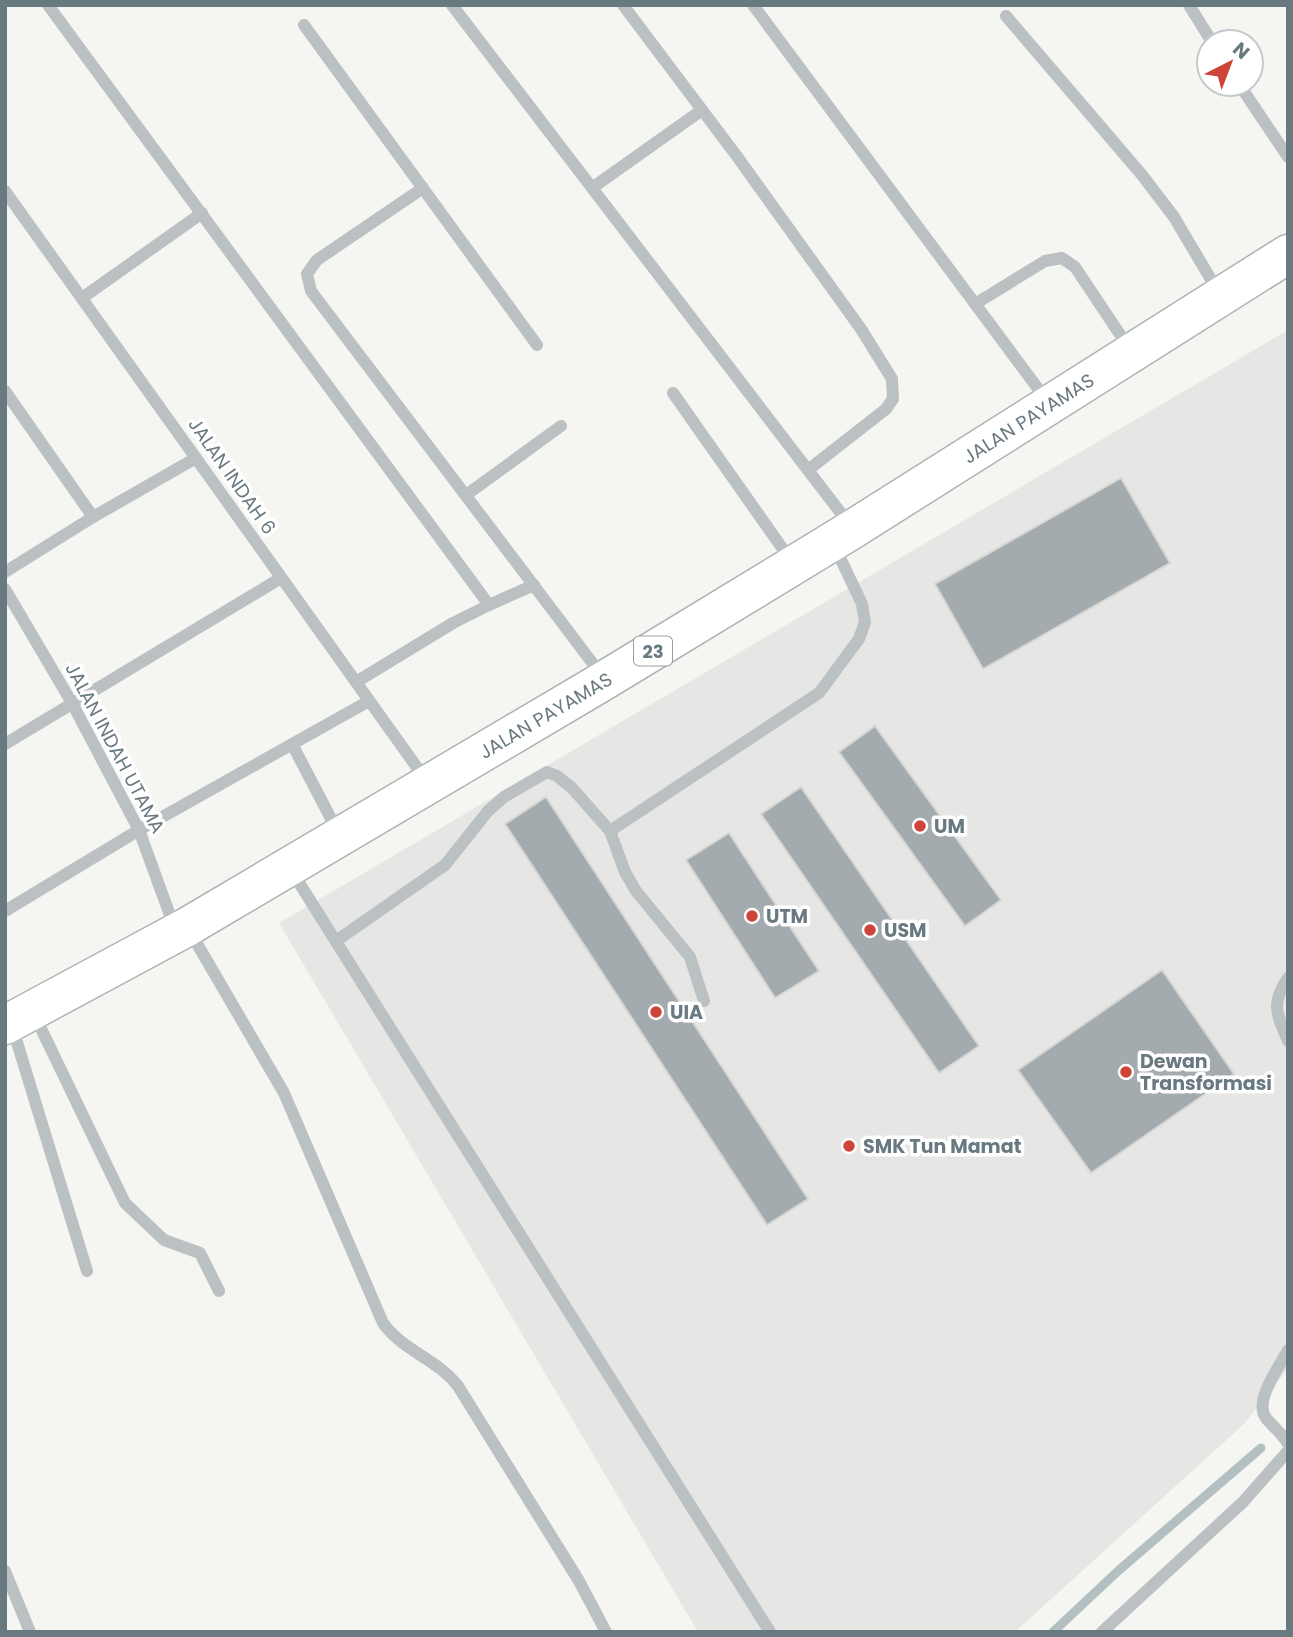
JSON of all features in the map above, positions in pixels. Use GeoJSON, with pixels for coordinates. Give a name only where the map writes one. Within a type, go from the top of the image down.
{"type":"FeatureCollection","features":[{"type":"Feature","properties":{"kind":"highway","name":"JALAN PAYAMAS"},"geometry":{"type":"LineString","coordinates":[[16,1020],[289,867],[605,680],[795,565],[1288,254]]}},
{"type":"Feature","properties":{"kind":"street"},"geometry":{"type":"LineString","coordinates":[[48,5],[489,604]]}},
{"type":"Feature","properties":{"kind":"street"},"geometry":{"type":"LineString","coordinates":[[452,5],[808,470],[843,535],[862,604],[865,622],[859,639],[819,693],[610,831]]}},
{"type":"Feature","properties":{"kind":"street"},"geometry":{"type":"LineString","coordinates":[[623,5],[861,329],[892,379],[893,399],[886,409],[808,470]]}},
{"type":"Feature","properties":{"kind":"street"},"geometry":{"type":"LineString","coordinates":[[753,5],[1050,405]]}},
{"type":"Feature","properties":{"kind":"street"},"geometry":{"type":"LineString","coordinates":[[1189,5],[1203,28]]}},
{"type":"Feature","properties":{"kind":"street"},"geometry":{"type":"LineString","coordinates":[[1006,16],[1143,175],[1174,217],[1221,296]]}},
{"type":"Feature","properties":{"kind":"street"},"geometry":{"type":"LineString","coordinates":[[304,25],[537,345]]}},
{"type":"Feature","properties":{"kind":"street"},"geometry":{"type":"LineString","coordinates":[[1248,98],[1288,157]]}},
{"type":"Feature","properties":{"kind":"street"},"geometry":{"type":"LineString","coordinates":[[592,188],[702,110]]}},
{"type":"Feature","properties":{"kind":"street"},"geometry":{"type":"LineString","coordinates":[[423,188],[317,260],[307,274],[311,291],[605,680]]}},
{"type":"Feature","properties":{"kind":"street","name":"JALAN INDAH 6"},"geometry":{"type":"LineString","coordinates":[[5,191],[428,784]]}},
{"type":"Feature","properties":{"kind":"street"},"geometry":{"type":"LineString","coordinates":[[82,298],[202,213]]}},
{"type":"Feature","properties":{"kind":"street"},"geometry":{"type":"LineString","coordinates":[[975,304],[1045,261],[1062,258],[1075,267],[1132,353]]}},
{"type":"Feature","properties":{"kind":"street"},"geometry":{"type":"LineString","coordinates":[[5,391],[93,517]]}},
{"type":"Feature","properties":{"kind":"street"},"geometry":{"type":"LineString","coordinates":[[673,393],[795,565]]}},
{"type":"Feature","properties":{"kind":"street"},"geometry":{"type":"LineString","coordinates":[[466,495],[561,426]]}},
{"type":"Feature","properties":{"kind":"street"},"geometry":{"type":"LineString","coordinates":[[5,572],[93,517],[196,458]]}},
{"type":"Feature","properties":{"kind":"street"},"geometry":{"type":"LineString","coordinates":[[5,744],[281,578]]}},
{"type":"Feature","properties":{"kind":"street"},"geometry":{"type":"LineString","coordinates":[[356,682],[453,623],[534,585]]}},
{"type":"Feature","properties":{"kind":"street","name":"JALAN INDAH UTAMA"},"geometry":{"type":"LineString","coordinates":[[5,589],[72,704],[139,830],[181,929],[284,1093],[383,1323],[397,1340],[448,1373],[458,1386],[579,1581],[606,1632]]}},
{"type":"Feature","properties":{"kind":"street"},"geometry":{"type":"LineString","coordinates":[[5,911],[139,830],[369,701]]}},
{"type":"Feature","properties":{"kind":"street"},"geometry":{"type":"LineString","coordinates":[[292,744],[339,835]]}},
{"type":"Feature","properties":{"kind":"street"},"geometry":{"type":"LineString","coordinates":[[335,941],[445,865],[488,811],[534,777],[547,772],[557,776],[610,831],[625,872],[636,891],[690,957],[704,1001]]}},
{"type":"Feature","properties":{"kind":"street"},"geometry":{"type":"LineString","coordinates":[[289,867],[770,1632]]}},
{"type":"Feature","properties":{"kind":"street"},"geometry":{"type":"LineString","coordinates":[[1288,978],[1277,994],[1276,1012],[1288,1041]]}},
{"type":"Feature","properties":{"kind":"street"},"geometry":{"type":"LineString","coordinates":[[16,1020],[87,1271]]}},
{"type":"Feature","properties":{"kind":"street"},"geometry":{"type":"LineString","coordinates":[[16,1020],[125,1203],[164,1240],[200,1253],[219,1291]]}},
{"type":"Feature","properties":{"kind":"street"},"geometry":{"type":"LineString","coordinates":[[1288,1350],[1264,1398],[1262,1408],[1264,1416],[1288,1444]]}},
{"type":"Feature","properties":{"kind":"street"},"geometry":{"type":"LineString","coordinates":[[1102,1632],[1243,1502],[1288,1451]]}},
{"type":"Feature","properties":{"kind":"street"},"geometry":{"type":"LineString","coordinates":[[5,1571],[30,1632]]}},
{"type":"Feature","properties":{"kind":"shaded area","name":"SMK Tun Mamat"},"geometry":{"type":"Polygon","coordinates":[[[1288,330],[1288,1369],[1244,1424],[1015,1632],[698,1632],[279,923],[1288,330]]]}},
{"type":"Feature","properties":{"kind":"building"},"geometry":{"type":"Polygon","coordinates":[[[1121,478],[1170,563],[983,669],[935,584],[1121,478]]]}},
{"type":"Feature","properties":{"kind":"building","name":"UM"},"geometry":{"type":"Polygon","coordinates":[[[875,726],[1001,900],[965,926],[839,752],[875,726]]]}},
{"type":"Feature","properties":{"kind":"building","name":"USM"},"geometry":{"type":"Polygon","coordinates":[[[801,787],[979,1046],[939,1073],[761,814],[801,787]]]}},
{"type":"Feature","properties":{"kind":"building","name":"UIA"},"geometry":{"type":"Polygon","coordinates":[[[546,797],[808,1199],[767,1225],[505,824],[546,797]]]}},
{"type":"Feature","properties":{"kind":"building","name":"UTM"},"geometry":{"type":"Polygon","coordinates":[[[729,833],[819,971],[775,998],[686,860],[729,833]]]}},
{"type":"Feature","properties":{"kind":"building","name":"Dewan Transformasi"},"geometry":{"type":"Polygon","coordinates":[[[1162,970],[1234,1074],[1091,1173],[1018,1070],[1162,970]]]}},
{"type":"Feature","properties":{"kind":"waterway"},"geometry":{"type":"LineString","coordinates":[[1053,1632],[1118,1571],[1261,1448]]}},
{"type":"Feature","properties":{"kind":"place","name":"UM"},"geometry":{"type":"Point","coordinates":[920,826]}},
{"type":"Feature","properties":{"kind":"place","name":"UTM"},"geometry":{"type":"Point","coordinates":[752,916]}},
{"type":"Feature","properties":{"kind":"place","name":"USM"},"geometry":{"type":"Point","coordinates":[870,930]}},
{"type":"Feature","properties":{"kind":"place","name":"UIA"},"geometry":{"type":"Point","coordinates":[656,1012]}},
{"type":"Feature","properties":{"kind":"place","name":"Dewan Transformasi"},"geometry":{"type":"Point","coordinates":[1126,1072]}},
{"type":"Feature","properties":{"kind":"place","name":"SMK Tun Mamat"},"geometry":{"type":"Point","coordinates":[849,1146]}}]}
